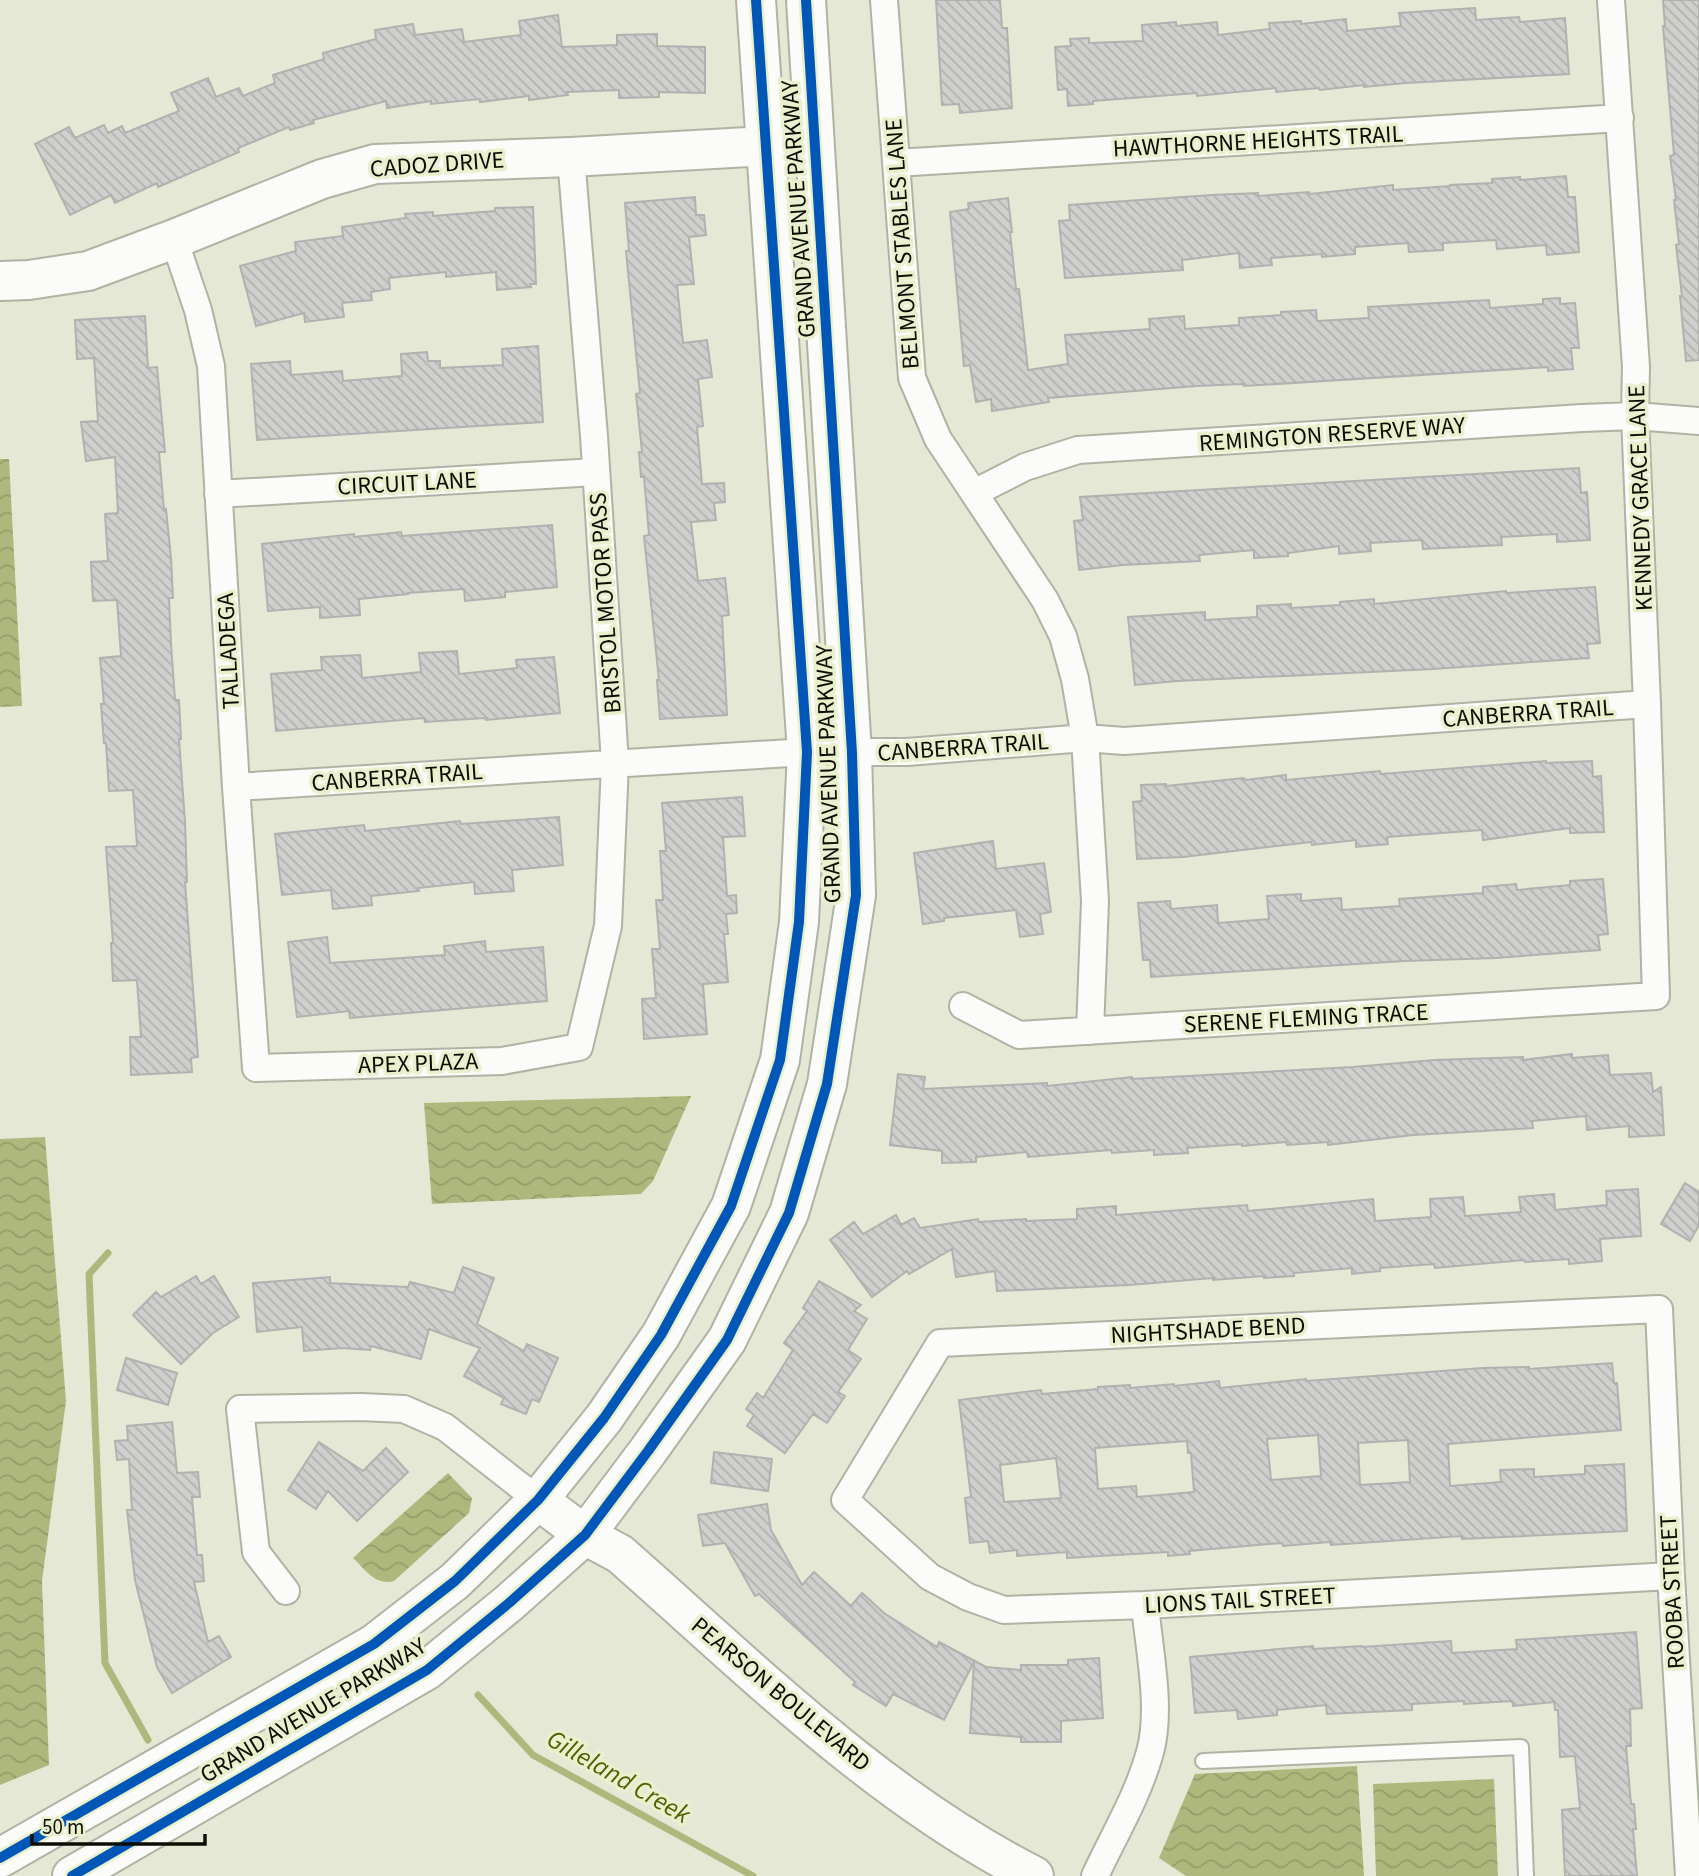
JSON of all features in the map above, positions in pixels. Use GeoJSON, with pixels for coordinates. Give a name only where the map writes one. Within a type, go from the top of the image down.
{"type":"FeatureCollection","features":[{"type":"Feature","properties":{"kind":"street","name":"GRAND AVENUE PARKWAY"},"geometry":{"type":"LineString","coordinates":[[0,1858],[374,1644],[455,1581],[538,1500],[604,1418],[661,1335],[731,1206],[780,1060],[799,922],[807,752],[756,0]]}},
{"type":"Feature","properties":{"kind":"street","name":"GRAND AVENUE PARKWAY"},"geometry":{"type":"LineString","coordinates":[[72,1876],[428,1670],[509,1603],[584,1535],[727,1340],[789,1213],[827,1084],[856,895],[852,753],[806,0]]}},
{"type":"Feature","properties":{"kind":"street","name":"BELMONT STABLES LANE"},"geometry":{"type":"LineString","coordinates":[[884,0],[912,378],[938,439],[1045,600],[1063,636],[1075,679],[1085,738],[1095,901],[1090,1031]]}},
{"type":"Feature","properties":{"kind":"street","name":"KENNEDY GRACE LANE"},"geometry":{"type":"LineString","coordinates":[[1612,0],[1636,367],[1635,416],[1656,996]]}},
{"type":"Feature","properties":{"kind":"street","name":"HAWTHORNE HEIGHTS TRAIL"},"geometry":{"type":"LineString","coordinates":[[896,163],[1619,118]]}},
{"type":"Feature","properties":{"kind":"street","name":"CADOZ DRIVE"},"geometry":{"type":"LineString","coordinates":[[0,281],[29,280],[88,271],[322,180],[375,164],[766,146]]}},
{"type":"Feature","properties":{"kind":"street","name":"BRISTOL MOTOR PASS"},"geometry":{"type":"LineString","coordinates":[[571,157],[596,472],[615,763],[608,926],[579,1047]]}},
{"type":"Feature","properties":{"kind":"street","name":"TALLADEGA"},"geometry":{"type":"LineString","coordinates":[[174,239],[198,310],[211,366],[256,1068]]}},
{"type":"Feature","properties":{"kind":"street","name":"REMINGTON RESERVE WAY"},"geometry":{"type":"LineString","coordinates":[[974,493],[1025,467],[1078,450],[1582,418],[1635,416],[1699,421]]}},
{"type":"Feature","properties":{"kind":"street","name":"CIRCUIT LANE"},"geometry":{"type":"LineString","coordinates":[[218,494],[596,472]]}},
{"type":"Feature","properties":{"kind":"street","name":"CANBERRA TRAIL"},"geometry":{"type":"LineString","coordinates":[[236,787],[807,752],[907,752],[1085,738],[1124,741],[1647,705]]}},
{"type":"Feature","properties":{"kind":"street","name":"SERENE FLEMING TRACE"},"geometry":{"type":"LineString","coordinates":[[963,1006],[1019,1035],[1656,996]]}},
{"type":"Feature","properties":{"kind":"street","name":"APEX PLAZA"},"geometry":{"type":"LineString","coordinates":[[256,1068],[502,1060],[579,1047]]}},
{"type":"Feature","properties":{"kind":"street","name":"NIGHTSHADE BEND"},"geometry":{"type":"LineString","coordinates":[[845,1500],[940,1343],[1659,1309]]}},
{"type":"Feature","properties":{"kind":"street","name":"ROOBA STREET"},"geometry":{"type":"LineString","coordinates":[[1659,1309],[1671,1576],[1689,1876]]}},
{"type":"Feature","properties":{"kind":"street"},"geometry":{"type":"LineString","coordinates":[[286,1591],[256,1552],[240,1409],[404,1409],[444,1427],[538,1500]]}},
{"type":"Feature","properties":{"kind":"street","name":"PEARSON BOULEVARD"},"geometry":{"type":"LineString","coordinates":[[538,1500],[584,1535],[620,1554],[854,1759],[933,1817],[1034,1876]]}},
{"type":"Feature","properties":{"kind":"street","name":"LIONS TAIL STREET"},"geometry":{"type":"LineString","coordinates":[[845,1500],[930,1577],[968,1597],[1004,1610],[1145,1605],[1671,1576]]}},
{"type":"Feature","properties":{"kind":"street"},"geometry":{"type":"LineString","coordinates":[[1095,1876],[1137,1790],[1151,1749],[1155,1715],[1145,1605]]}},
{"type":"Feature","properties":{"kind":"lane"},"geometry":{"type":"LineString","coordinates":[[1203,1761],[1521,1747],[1526,1876]]}},
{"type":"Feature","properties":{"kind":"water"},"geometry":{"type":"Polygon","coordinates":[[[0,459],[9,459],[22,706],[0,707],[0,459]]]}},
{"type":"Feature","properties":{"kind":"water"},"geometry":{"type":"Polygon","coordinates":[[[691,1096],[653,1181],[641,1194],[432,1204],[424,1103],[691,1096]]]}},
{"type":"Feature","properties":{"kind":"water"},"geometry":{"type":"Polygon","coordinates":[[[45,1137],[66,1401],[42,1581],[49,1765],[0,1785],[0,1139],[45,1137]]]}},
{"type":"Feature","properties":{"kind":"water"},"geometry":{"type":"Polygon","coordinates":[[[448,1473],[472,1498],[469,1513],[394,1581],[381,1581],[371,1576],[353,1558],[448,1473]]]}},
{"type":"Feature","properties":{"kind":"water"},"geometry":{"type":"Polygon","coordinates":[[[1357,1766],[1364,1876],[1186,1876],[1159,1858],[1195,1774],[1357,1766]]]}},
{"type":"Feature","properties":{"kind":"water"},"geometry":{"type":"Polygon","coordinates":[[[1494,1779],[1498,1876],[1376,1876],[1373,1784],[1494,1779]]]}},
{"type":"Feature","properties":{"kind":"building"},"geometry":{"type":"Polygon","coordinates":[[[936,0],[1000,0],[1002,28],[1007,28],[1012,108],[960,113],[959,104],[942,105],[936,0]]]}},
{"type":"Feature","properties":{"kind":"building"},"geometry":{"type":"Polygon","coordinates":[[[1663,0],[1699,0],[1699,360],[1686,361],[1676,245],[1679,244],[1676,200],[1670,156],[1674,155],[1663,0]]]}},
{"type":"Feature","properties":{"kind":"building"},"geometry":{"type":"Polygon","coordinates":[[[1475,8],[1476,20],[1519,17],[1520,22],[1565,18],[1569,74],[1364,85],[1320,90],[1276,92],[1276,88],[1197,96],[1197,93],[1093,101],[1093,104],[1068,106],[1067,89],[1058,90],[1055,47],[1071,46],[1070,39],[1089,38],[1089,43],[1143,41],[1142,25],[1176,22],[1176,26],[1217,22],[1218,35],[1270,29],[1269,23],[1301,21],[1301,24],[1346,19],[1347,31],[1401,26],[1399,13],[1475,8]]]}},
{"type":"Feature","properties":{"kind":"building"},"geometry":{"type":"Polygon","coordinates":[[[558,15],[562,47],[617,45],[617,35],[657,34],[657,46],[705,47],[705,93],[659,92],[659,97],[619,98],[619,90],[567,92],[568,95],[529,100],[529,96],[480,102],[480,99],[431,104],[431,101],[387,108],[386,101],[313,120],[314,123],[290,130],[289,127],[238,148],[239,152],[158,187],[157,183],[115,203],[111,195],[70,215],[35,144],[69,127],[75,138],[104,125],[108,133],[122,126],[125,133],[179,111],[171,93],[208,78],[216,97],[239,88],[243,96],[275,83],[273,75],[324,59],[323,53],[376,39],[375,30],[413,24],[415,35],[462,29],[464,42],[521,35],[519,21],[558,15]]]}},
{"type":"Feature","properties":{"kind":"building"},"geometry":{"type":"Polygon","coordinates":[[[1566,176],[1568,197],[1575,197],[1579,252],[1547,255],[1546,245],[1497,249],[1496,240],[1443,243],[1443,250],[1409,252],[1408,243],[1355,247],[1355,254],[1271,258],[1272,265],[1240,268],[1239,253],[1182,260],[1183,270],[1065,278],[1059,221],[1070,220],[1069,205],[1212,195],[1310,194],[1393,185],[1393,190],[1492,183],[1492,179],[1520,177],[1520,180],[1566,176]]]}},
{"type":"Feature","properties":{"kind":"building"},"geometry":{"type":"Polygon","coordinates":[[[695,197],[696,215],[704,215],[706,235],[689,237],[694,284],[677,285],[683,343],[707,340],[712,377],[698,379],[703,426],[697,427],[702,484],[724,483],[725,502],[714,503],[716,520],[691,522],[698,581],[725,578],[729,615],[722,616],[727,715],[660,719],[659,680],[644,536],[649,535],[639,452],[642,452],[636,394],[640,393],[626,251],[629,251],[625,203],[695,197]]]}},
{"type":"Feature","properties":{"kind":"building"},"geometry":{"type":"Polygon","coordinates":[[[1008,198],[1016,289],[1019,289],[1028,370],[1068,364],[1065,335],[1150,329],[1149,319],[1184,316],[1185,329],[1239,325],[1239,318],[1281,315],[1281,312],[1316,310],[1317,321],[1369,318],[1368,307],[1489,300],[1490,308],[1543,304],[1543,299],[1560,298],[1560,304],[1575,303],[1579,348],[1571,348],[1573,369],[1548,371],[1548,367],[1244,386],[1197,386],[1048,398],[1049,402],[992,411],[991,399],[976,402],[970,365],[964,366],[950,212],[969,209],[968,203],[1008,198]]]}},
{"type":"Feature","properties":{"kind":"building"},"geometry":{"type":"Polygon","coordinates":[[[533,207],[536,284],[530,284],[531,287],[497,290],[496,272],[446,277],[446,272],[389,278],[390,289],[371,292],[372,300],[342,303],[344,317],[305,322],[304,313],[256,326],[240,266],[296,251],[295,242],[343,236],[342,227],[406,218],[405,214],[433,212],[433,216],[495,211],[495,208],[533,207]]]}},
{"type":"Feature","properties":{"kind":"building"},"geometry":{"type":"Polygon","coordinates":[[[145,316],[148,368],[157,367],[165,452],[159,452],[171,558],[171,644],[175,700],[179,700],[185,882],[198,1057],[191,1058],[192,1072],[131,1075],[130,1037],[141,1037],[137,980],[113,981],[106,847],[137,846],[133,790],[109,791],[101,704],[104,704],[100,658],[121,656],[117,600],[93,601],[91,562],[108,561],[105,514],[118,513],[115,457],[86,461],[81,422],[98,421],[94,358],[77,359],[75,320],[145,316]]]}},
{"type":"Feature","properties":{"kind":"building"},"geometry":{"type":"Polygon","coordinates":[[[538,346],[543,422],[257,440],[251,364],[290,361],[291,375],[342,371],[343,381],[402,376],[401,354],[427,352],[428,361],[440,361],[440,368],[503,365],[502,349],[538,346]]]}},
{"type":"Feature","properties":{"kind":"building"},"geometry":{"type":"Polygon","coordinates":[[[1579,468],[1581,493],[1587,492],[1590,540],[1557,542],[1557,534],[1501,537],[1502,545],[1423,549],[1422,540],[1370,543],[1371,551],[1339,554],[1339,546],[1288,553],[1288,556],[1254,558],[1254,550],[1199,555],[1200,561],[1079,570],[1074,521],[1083,520],[1080,497],[1579,468]]]}},
{"type":"Feature","properties":{"kind":"building"},"geometry":{"type":"Polygon","coordinates":[[[552,525],[557,587],[505,592],[505,597],[465,601],[464,589],[359,599],[360,615],[320,618],[320,607],[268,611],[262,544],[354,534],[354,537],[401,532],[402,536],[552,525]]]}},
{"type":"Feature","properties":{"kind":"building"},"geometry":{"type":"Polygon","coordinates":[[[1595,587],[1600,643],[1587,644],[1589,658],[1135,685],[1128,617],[1205,612],[1205,620],[1257,617],[1257,606],[1291,604],[1291,608],[1340,605],[1340,602],[1374,599],[1374,604],[1506,591],[1595,587]]]}},
{"type":"Feature","properties":{"kind":"building"},"geometry":{"type":"Polygon","coordinates":[[[457,651],[459,674],[517,668],[516,660],[554,657],[560,713],[486,720],[425,722],[424,718],[276,731],[271,674],[322,670],[321,657],[360,655],[362,678],[421,672],[419,653],[457,651]]]}},
{"type":"Feature","properties":{"kind":"building"},"geometry":{"type":"Polygon","coordinates":[[[1546,761],[1592,761],[1593,777],[1601,776],[1604,832],[1570,833],[1570,828],[1483,840],[1482,830],[1387,837],[1388,844],[1356,847],[1356,840],[1312,845],[1311,842],[1183,857],[1137,859],[1133,802],[1142,801],[1141,785],[1166,786],[1286,775],[1286,780],[1380,771],[1381,774],[1546,761]]]}},
{"type":"Feature","properties":{"kind":"building"},"geometry":{"type":"Polygon","coordinates":[[[742,797],[745,836],[723,837],[727,896],[736,895],[737,913],[726,914],[728,934],[724,934],[728,982],[703,984],[707,1034],[644,1039],[642,999],[656,998],[652,949],[660,949],[656,900],[663,900],[660,851],[666,851],[662,803],[742,797]]]}},
{"type":"Feature","properties":{"kind":"building"},"geometry":{"type":"Polygon","coordinates":[[[559,817],[563,865],[512,870],[514,891],[475,894],[474,882],[371,896],[372,905],[333,909],[331,890],[282,895],[275,834],[364,825],[365,831],[460,821],[461,824],[559,817]]]}},
{"type":"Feature","properties":{"kind":"building"},"geometry":{"type":"Polygon","coordinates":[[[993,841],[996,869],[1044,863],[1051,912],[1040,914],[1043,934],[1020,937],[1016,910],[944,918],[944,921],[923,924],[914,853],[993,841]]]}},
{"type":"Feature","properties":{"kind":"building"},"geometry":{"type":"Polygon","coordinates":[[[1603,879],[1608,934],[1598,935],[1600,950],[1151,977],[1150,960],[1143,960],[1138,903],[1170,901],[1171,909],[1217,905],[1218,923],[1269,919],[1267,896],[1301,894],[1301,901],[1341,898],[1342,910],[1400,906],[1399,899],[1483,893],[1483,887],[1516,884],[1517,890],[1570,885],[1570,881],[1603,879]]]}},
{"type":"Feature","properties":{"kind":"building"},"geometry":{"type":"Polygon","coordinates":[[[327,937],[330,963],[445,955],[444,946],[485,941],[486,952],[543,947],[547,1001],[350,1018],[349,1011],[297,1017],[288,942],[327,937]]]}},
{"type":"Feature","properties":{"kind":"building"},"geometry":{"type":"Polygon","coordinates":[[[1572,1054],[1572,1058],[1608,1055],[1610,1075],[1651,1073],[1653,1092],[1661,1087],[1664,1135],[1629,1137],[1629,1126],[1587,1130],[1586,1116],[1532,1121],[1533,1128],[1413,1135],[1328,1145],[1328,1142],[1242,1144],[1187,1148],[1188,1153],[1154,1155],[1154,1150],[1112,1153],[1111,1150],[1028,1157],[1027,1152],[976,1157],[976,1162],[942,1163],[942,1151],[890,1145],[898,1074],[925,1077],[923,1089],[1047,1083],[1047,1086],[1132,1077],[1353,1067],[1435,1060],[1523,1057],[1523,1060],[1572,1054]]]}},
{"type":"Feature","properties":{"kind":"building"},"geometry":{"type":"Polygon","coordinates":[[[1685,1183],[1699,1192],[1699,1225],[1690,1241],[1661,1224],[1685,1183]]]}},
{"type":"Feature","properties":{"kind":"building"},"geometry":{"type":"Polygon","coordinates":[[[1638,1189],[1641,1236],[1600,1239],[1602,1261],[1569,1264],[1569,1259],[1435,1268],[1434,1264],[1380,1268],[1380,1271],[1352,1274],[1352,1268],[1264,1278],[1213,1278],[997,1291],[995,1271],[956,1277],[952,1249],[909,1274],[907,1271],[872,1297],[830,1240],[854,1222],[863,1234],[896,1215],[901,1225],[914,1218],[920,1228],[978,1219],[979,1222],[1077,1219],[1077,1209],[1116,1206],[1116,1215],[1247,1205],[1248,1211],[1373,1199],[1375,1221],[1431,1217],[1430,1199],[1463,1197],[1465,1216],[1521,1212],[1519,1197],[1554,1194],[1555,1210],[1607,1205],[1606,1191],[1638,1189]]]}},
{"type":"Feature","properties":{"kind":"building"},"geometry":{"type":"Polygon","coordinates":[[[463,1267],[494,1278],[477,1324],[524,1351],[527,1344],[558,1358],[539,1402],[532,1399],[526,1414],[501,1404],[504,1398],[464,1376],[480,1348],[429,1329],[421,1359],[371,1346],[370,1350],[342,1348],[304,1351],[302,1327],[257,1332],[253,1283],[330,1277],[330,1283],[408,1287],[410,1282],[454,1293],[463,1267]]]}},
{"type":"Feature","properties":{"kind":"building"},"geometry":{"type":"Polygon","coordinates":[[[196,1276],[201,1284],[214,1276],[239,1317],[213,1333],[181,1364],[133,1315],[156,1292],[161,1297],[196,1276]]]}},
{"type":"Feature","properties":{"kind":"building"},"geometry":{"type":"Polygon","coordinates":[[[819,1281],[861,1305],[854,1311],[867,1319],[848,1350],[861,1359],[838,1392],[845,1396],[827,1423],[813,1414],[785,1453],[747,1426],[754,1415],[746,1409],[757,1393],[763,1398],[793,1350],[784,1343],[807,1311],[803,1308],[819,1281]]]}},
{"type":"Feature","properties":{"kind":"building"},"geometry":{"type":"Polygon","coordinates":[[[126,1358],[177,1373],[168,1405],[117,1390],[126,1358]]]}},
{"type":"Feature","properties":{"kind":"building"},"geometry":{"type":"Polygon","coordinates":[[[1612,1363],[1614,1383],[1617,1383],[1621,1430],[1448,1444],[1450,1486],[1501,1482],[1500,1470],[1534,1469],[1534,1477],[1585,1474],[1585,1466],[1624,1464],[1627,1531],[1462,1539],[1462,1536],[1331,1545],[1330,1542],[1283,1546],[1282,1543],[1189,1551],[1190,1554],[1168,1556],[1168,1552],[1067,1558],[1067,1552],[1017,1556],[1017,1550],[990,1553],[988,1541],[970,1543],[965,1498],[971,1497],[959,1400],[1041,1390],[1042,1394],[1130,1385],[1130,1388],[1219,1381],[1220,1388],[1306,1379],[1483,1368],[1529,1369],[1612,1363]],[[1318,1435],[1267,1439],[1271,1480],[1321,1476],[1318,1435]],[[1408,1440],[1358,1443],[1360,1485],[1410,1482],[1408,1440]],[[1187,1441],[1095,1448],[1098,1489],[1136,1486],[1137,1497],[1194,1492],[1191,1453],[1188,1453],[1187,1441]],[[1056,1458],[1000,1465],[1004,1502],[1061,1498],[1056,1458]]]}},
{"type":"Feature","properties":{"kind":"building"},"geometry":{"type":"Polygon","coordinates":[[[172,1422],[177,1473],[198,1472],[200,1497],[192,1497],[197,1555],[202,1555],[204,1581],[194,1582],[208,1642],[219,1636],[231,1657],[172,1693],[157,1667],[135,1580],[127,1510],[132,1510],[129,1459],[117,1460],[115,1441],[128,1440],[127,1426],[172,1422]]]}},
{"type":"Feature","properties":{"kind":"building"},"geometry":{"type":"Polygon","coordinates":[[[319,1442],[363,1471],[386,1448],[408,1472],[357,1521],[328,1491],[316,1509],[288,1490],[319,1442]]]}},
{"type":"Feature","properties":{"kind":"building"},"geometry":{"type":"Polygon","coordinates":[[[714,1452],[772,1459],[768,1491],[711,1483],[714,1452]]]}},
{"type":"Feature","properties":{"kind":"building"},"geometry":{"type":"Polygon","coordinates":[[[767,1504],[771,1530],[802,1585],[814,1572],[851,1606],[862,1593],[884,1613],[937,1647],[939,1642],[986,1667],[1021,1670],[1021,1665],[1068,1665],[1068,1660],[1099,1658],[1103,1718],[1061,1721],[1061,1742],[1021,1742],[1021,1737],[970,1733],[974,1662],[944,1720],[893,1694],[886,1706],[853,1685],[855,1682],[759,1594],[755,1596],[725,1543],[703,1546],[698,1515],[767,1504]]]}},
{"type":"Feature","properties":{"kind":"building"},"geometry":{"type":"Polygon","coordinates":[[[1636,1632],[1642,1708],[1630,1709],[1631,1746],[1626,1746],[1631,1804],[1634,1804],[1637,1876],[1565,1876],[1562,1810],[1580,1808],[1575,1756],[1560,1757],[1558,1710],[1555,1710],[1554,1702],[1513,1706],[1512,1701],[1464,1704],[1464,1701],[1412,1704],[1412,1710],[1327,1714],[1326,1705],[1277,1710],[1277,1715],[1238,1719],[1237,1710],[1195,1713],[1190,1657],[1313,1646],[1313,1649],[1451,1641],[1452,1653],[1517,1649],[1516,1640],[1636,1632]]]}},
{"type":"Feature","properties":{"kind":"waterway"},"geometry":{"type":"LineString","coordinates":[[108,1253],[89,1274],[105,1663],[148,1740]]}},
{"type":"Feature","properties":{"kind":"waterway","name":"Gilleland Creek"},"geometry":{"type":"LineString","coordinates":[[478,1695],[533,1755],[753,1876]]}},
{"type":"Feature","properties":{"kind":"cycle path"},"geometry":{"type":"LineString","coordinates":[[0,1858],[374,1644],[455,1581],[538,1500],[604,1418],[661,1335],[731,1206],[780,1060],[799,922],[807,752],[756,0]]}},
{"type":"Feature","properties":{"kind":"cycle path"},"geometry":{"type":"LineString","coordinates":[[72,1876],[427,1670],[509,1603],[585,1535],[727,1340],[789,1213],[827,1084],[856,895],[852,753],[806,0]]}}]}
